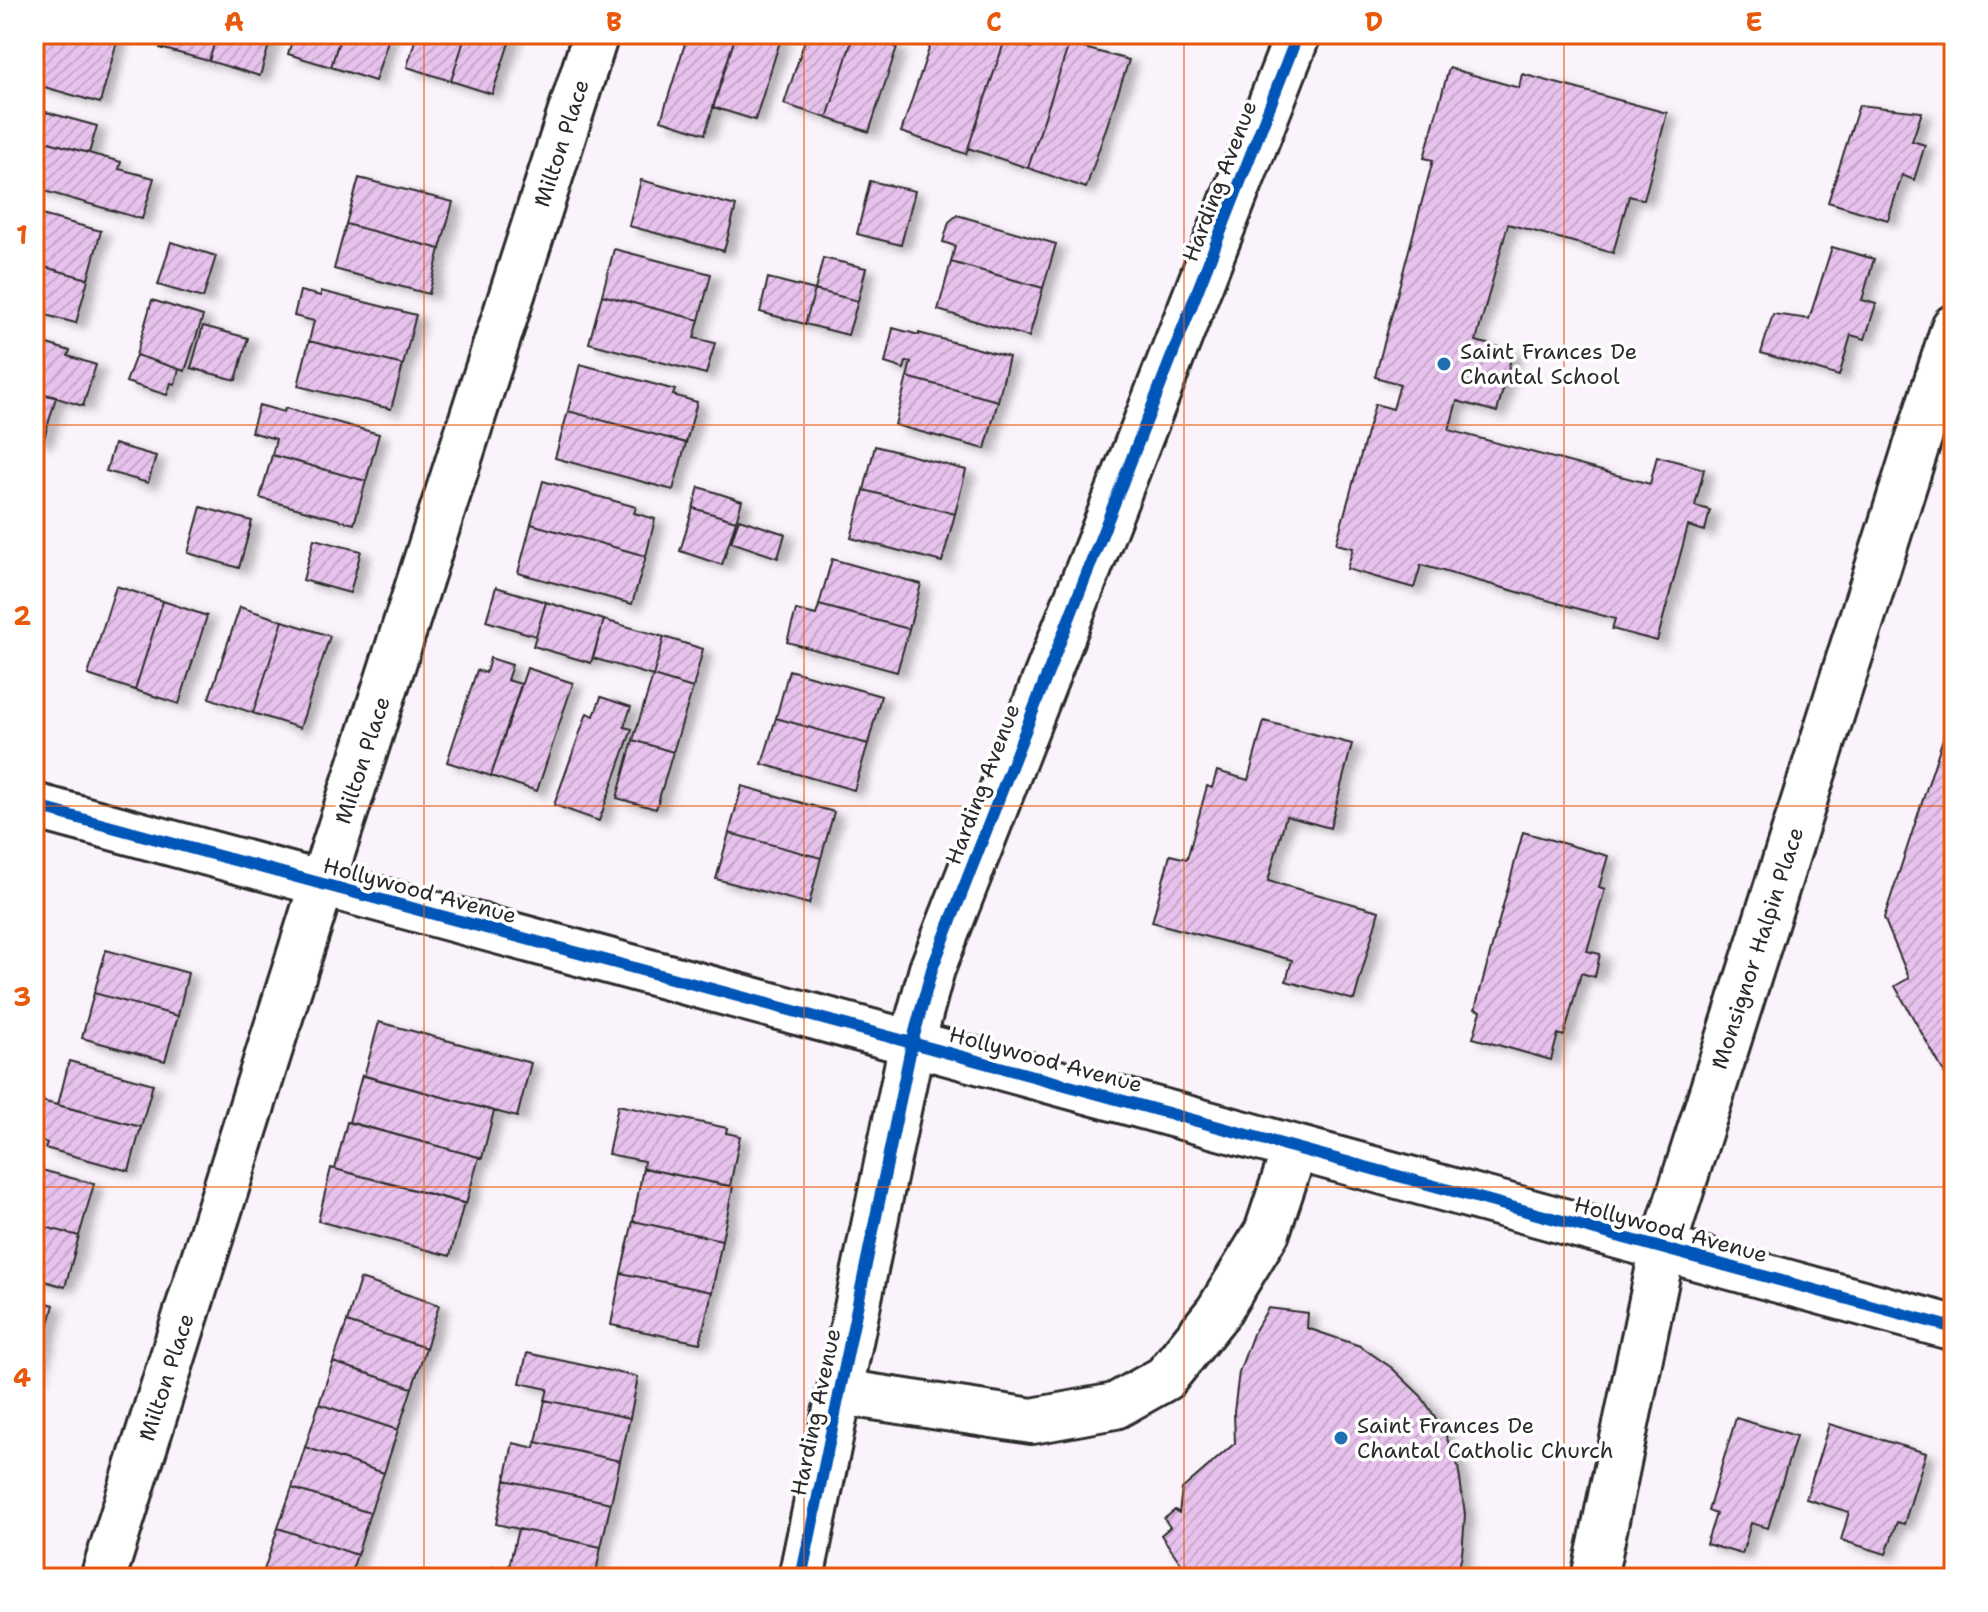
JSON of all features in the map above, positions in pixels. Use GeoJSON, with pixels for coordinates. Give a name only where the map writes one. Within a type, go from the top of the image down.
{"type":"FeatureCollection","features":[{"type":"Feature","properties":{"kind":"street","name":"Milton Place"},"geometry":{"type":"LineString","coordinates":[[103,1578],[322,884],[596,34]]}},
{"type":"Feature","properties":{"kind":"street","name":"Harding Avenue"},"geometry":{"type":"LineString","coordinates":[[801,1578],[922,1002],[942,943],[1298,34]]}},
{"type":"Feature","properties":{"kind":"street","name":"Monsignor Halpin Place"},"geometry":{"type":"LineString","coordinates":[[1594,1578],[1663,1247],[1954,327]]}},
{"type":"Feature","properties":{"kind":"street","name":"Hollywood Avenue"},"geometry":{"type":"LineString","coordinates":[[34,806],[1954,1328]]}},
{"type":"Feature","properties":{"kind":"street"},"geometry":{"type":"LineString","coordinates":[[840,1392],[1032,1421],[1115,1406],[1165,1378],[1218,1312],[1267,1232],[1295,1148]]}},
{"type":"Feature","properties":{"kind":"building"},"geometry":{"type":"Polygon","coordinates":[[[46,34],[119,34],[100,103],[34,84],[46,34]]]}},
{"type":"Feature","properties":{"kind":"building"},"geometry":{"type":"Polygon","coordinates":[[[164,34],[217,34],[209,61],[160,48],[164,34]]]}},
{"type":"Feature","properties":{"kind":"building"},"geometry":{"type":"Polygon","coordinates":[[[217,34],[272,34],[260,76],[209,61],[217,34]]]}},
{"type":"Feature","properties":{"kind":"building"},"geometry":{"type":"Polygon","coordinates":[[[294,34],[341,34],[331,67],[288,54],[294,34]]]}},
{"type":"Feature","properties":{"kind":"building"},"geometry":{"type":"Polygon","coordinates":[[[341,34],[390,34],[375,81],[331,67],[341,34]]]}},
{"type":"Feature","properties":{"kind":"building"},"geometry":{"type":"Polygon","coordinates":[[[417,34],[466,34],[451,81],[407,67],[417,34]]]}},
{"type":"Feature","properties":{"kind":"building"},"geometry":{"type":"Polygon","coordinates":[[[466,34],[512,34],[492,94],[451,81],[466,34]]]}},
{"type":"Feature","properties":{"kind":"building"},"geometry":{"type":"Polygon","coordinates":[[[688,34],[736,34],[705,134],[661,120],[688,34]]]}},
{"type":"Feature","properties":{"kind":"building"},"geometry":{"type":"Polygon","coordinates":[[[736,34],[782,35],[755,120],[713,107],[736,34]]]}},
{"type":"Feature","properties":{"kind":"building"},"geometry":{"type":"Polygon","coordinates":[[[807,34],[854,34],[827,118],[784,104],[807,34]]]}},
{"type":"Feature","properties":{"kind":"building"},"geometry":{"type":"Polygon","coordinates":[[[854,34],[897,47],[869,132],[827,118],[854,34]]]}},
{"type":"Feature","properties":{"kind":"building"},"geometry":{"type":"Polygon","coordinates":[[[934,34],[987,34],[1005,40],[966,154],[901,132],[934,34]]]}},
{"type":"Feature","properties":{"kind":"building"},"geometry":{"type":"Polygon","coordinates":[[[1036,34],[1069,44],[1028,168],[968,148],[1005,40],[1031,48],[1036,34]]]}},
{"type":"Feature","properties":{"kind":"building"},"geometry":{"type":"Polygon","coordinates":[[[1069,44],[1129,60],[1086,188],[1028,168],[1069,44]]]}},
{"type":"Feature","properties":{"kind":"building","name":"Saint Frances De Chantal School"},"geometry":{"type":"Polygon","coordinates":[[[1449,68],[1519,88],[1522,74],[1667,113],[1644,200],[1629,196],[1613,253],[1508,224],[1476,341],[1513,351],[1497,412],[1457,401],[1449,430],[1650,484],[1657,456],[1704,469],[1695,506],[1710,510],[1705,531],[1688,526],[1657,641],[1612,629],[1615,619],[1421,565],[1414,588],[1347,569],[1353,548],[1336,544],[1375,404],[1393,409],[1400,384],[1375,377],[1433,160],[1424,158],[1449,68]]]}},
{"type":"Feature","properties":{"kind":"building"},"geometry":{"type":"Polygon","coordinates":[[[1859,105],[1922,112],[1912,141],[1925,145],[1914,180],[1902,175],[1888,220],[1828,202],[1859,105]]]}},
{"type":"Feature","properties":{"kind":"building"},"geometry":{"type":"Polygon","coordinates":[[[46,112],[97,126],[89,153],[38,139],[46,112]]]}},
{"type":"Feature","properties":{"kind":"building"},"geometry":{"type":"Polygon","coordinates":[[[34,138],[121,162],[119,169],[154,178],[142,219],[34,188],[34,138]]]}},
{"type":"Feature","properties":{"kind":"building"},"geometry":{"type":"Polygon","coordinates":[[[359,178],[453,202],[440,249],[346,224],[359,178]]]}},
{"type":"Feature","properties":{"kind":"building"},"geometry":{"type":"Polygon","coordinates":[[[641,180],[736,206],[724,251],[629,226],[641,180]]]}},
{"type":"Feature","properties":{"kind":"building"},"geometry":{"type":"Polygon","coordinates":[[[870,181],[915,191],[901,245],[857,234],[870,181]]]}},
{"type":"Feature","properties":{"kind":"building"},"geometry":{"type":"Polygon","coordinates":[[[34,213],[101,231],[88,279],[34,264],[34,213]]]}},
{"type":"Feature","properties":{"kind":"building"},"geometry":{"type":"Polygon","coordinates":[[[957,215],[1056,244],[1043,288],[951,262],[955,246],[943,242],[949,222],[957,215]]]}},
{"type":"Feature","properties":{"kind":"building"},"geometry":{"type":"Polygon","coordinates":[[[346,224],[440,249],[429,294],[334,269],[346,224]]]}},
{"type":"Feature","properties":{"kind":"building"},"geometry":{"type":"Polygon","coordinates":[[[171,242],[216,256],[203,298],[158,285],[171,242]]]}},
{"type":"Feature","properties":{"kind":"building"},"geometry":{"type":"Polygon","coordinates":[[[1832,247],[1874,259],[1862,300],[1876,304],[1865,339],[1851,335],[1839,376],[1761,353],[1773,314],[1809,319],[1832,247]]]}},
{"type":"Feature","properties":{"kind":"building"},"geometry":{"type":"Polygon","coordinates":[[[614,249],[711,274],[699,320],[602,295],[614,249]]]}},
{"type":"Feature","properties":{"kind":"building"},"geometry":{"type":"Polygon","coordinates":[[[823,258],[866,268],[858,301],[815,290],[823,258]]]}},
{"type":"Feature","properties":{"kind":"building"},"geometry":{"type":"Polygon","coordinates":[[[951,262],[1043,288],[1029,337],[938,310],[951,262]]]}},
{"type":"Feature","properties":{"kind":"building"},"geometry":{"type":"Polygon","coordinates":[[[34,264],[88,279],[76,323],[34,312],[34,264]]]}},
{"type":"Feature","properties":{"kind":"building"},"geometry":{"type":"Polygon","coordinates":[[[768,278],[815,290],[805,324],[760,312],[768,278]]]}},
{"type":"Feature","properties":{"kind":"building"},"geometry":{"type":"Polygon","coordinates":[[[815,290],[858,301],[848,335],[805,324],[815,290]]]}},
{"type":"Feature","properties":{"kind":"building"},"geometry":{"type":"Polygon","coordinates":[[[300,291],[321,296],[321,291],[416,315],[403,365],[309,341],[314,321],[294,316],[300,291]]]}},
{"type":"Feature","properties":{"kind":"building"},"geometry":{"type":"Polygon","coordinates":[[[602,295],[699,320],[694,338],[715,343],[706,374],[589,343],[602,295]]]}},
{"type":"Feature","properties":{"kind":"building"},"geometry":{"type":"Polygon","coordinates":[[[152,300],[203,316],[185,371],[136,355],[152,300]]]}},
{"type":"Feature","properties":{"kind":"building"},"geometry":{"type":"Polygon","coordinates":[[[203,326],[248,338],[236,380],[191,368],[203,326]]]}},
{"type":"Feature","properties":{"kind":"building"},"geometry":{"type":"Polygon","coordinates":[[[893,328],[1009,357],[998,401],[907,377],[911,362],[906,362],[904,369],[885,363],[893,328]]]}},
{"type":"Feature","properties":{"kind":"building"},"geometry":{"type":"Polygon","coordinates":[[[34,340],[70,351],[68,356],[96,365],[83,406],[34,391],[34,340]]]}},
{"type":"Feature","properties":{"kind":"building"},"geometry":{"type":"Polygon","coordinates":[[[309,341],[403,365],[391,409],[298,386],[309,341]]]}},
{"type":"Feature","properties":{"kind":"building"},"geometry":{"type":"Polygon","coordinates":[[[136,355],[179,369],[175,384],[171,383],[167,395],[126,382],[136,355]]]}},
{"type":"Feature","properties":{"kind":"building"},"geometry":{"type":"Polygon","coordinates":[[[580,364],[675,390],[673,395],[697,402],[686,443],[568,411],[580,364]]]}},
{"type":"Feature","properties":{"kind":"building"},"geometry":{"type":"Polygon","coordinates":[[[907,377],[998,401],[985,449],[895,425],[907,377]]]}},
{"type":"Feature","properties":{"kind":"building"},"geometry":{"type":"Polygon","coordinates":[[[34,391],[56,397],[43,442],[34,439],[34,391]]]}},
{"type":"Feature","properties":{"kind":"building"},"geometry":{"type":"Polygon","coordinates":[[[259,405],[284,412],[285,408],[379,434],[366,481],[272,455],[276,439],[251,432],[259,405]]]}},
{"type":"Feature","properties":{"kind":"building"},"geometry":{"type":"Polygon","coordinates":[[[568,411],[686,443],[673,490],[555,458],[568,411]]]}},
{"type":"Feature","properties":{"kind":"building"},"geometry":{"type":"Polygon","coordinates":[[[114,444],[156,456],[148,483],[106,471],[114,444]]]}},
{"type":"Feature","properties":{"kind":"building"},"geometry":{"type":"Polygon","coordinates":[[[875,446],[966,470],[955,514],[864,490],[875,446]]]}},
{"type":"Feature","properties":{"kind":"building"},"geometry":{"type":"Polygon","coordinates":[[[272,455],[366,481],[354,524],[260,498],[272,455]]]}},
{"type":"Feature","properties":{"kind":"building"},"geometry":{"type":"Polygon","coordinates":[[[543,481],[636,507],[634,513],[655,519],[646,556],[531,524],[543,481]]]}},
{"type":"Feature","properties":{"kind":"building"},"geometry":{"type":"Polygon","coordinates":[[[699,487],[742,501],[736,521],[693,508],[699,487]]]}},
{"type":"Feature","properties":{"kind":"building"},"geometry":{"type":"Polygon","coordinates":[[[864,490],[955,514],[942,562],[851,538],[864,490]]]}},
{"type":"Feature","properties":{"kind":"building"},"geometry":{"type":"Polygon","coordinates":[[[201,507],[252,521],[239,568],[188,553],[201,507]]]}},
{"type":"Feature","properties":{"kind":"building"},"geometry":{"type":"Polygon","coordinates":[[[693,508],[736,521],[722,565],[680,551],[693,508]]]}},
{"type":"Feature","properties":{"kind":"building"},"geometry":{"type":"Polygon","coordinates":[[[739,519],[785,534],[778,558],[731,542],[739,519]]]}},
{"type":"Feature","properties":{"kind":"building"},"geometry":{"type":"Polygon","coordinates":[[[531,524],[646,556],[632,604],[518,573],[531,524]]]}},
{"type":"Feature","properties":{"kind":"building"},"geometry":{"type":"Polygon","coordinates":[[[314,539],[361,551],[350,593],[303,580],[314,539]]]}},
{"type":"Feature","properties":{"kind":"building"},"geometry":{"type":"Polygon","coordinates":[[[832,559],[921,584],[909,629],[819,605],[832,559]]]}},
{"type":"Feature","properties":{"kind":"building"},"geometry":{"type":"Polygon","coordinates":[[[116,586],[163,601],[135,690],[88,675],[116,586]]]}},
{"type":"Feature","properties":{"kind":"building"},"geometry":{"type":"Polygon","coordinates":[[[496,587],[546,602],[536,636],[486,621],[496,587]]]}},
{"type":"Feature","properties":{"kind":"building"},"geometry":{"type":"Polygon","coordinates":[[[163,601],[207,616],[179,704],[135,690],[163,601]]]}},
{"type":"Feature","properties":{"kind":"building"},"geometry":{"type":"Polygon","coordinates":[[[546,602],[604,620],[591,663],[533,646],[546,602]]]}},
{"type":"Feature","properties":{"kind":"building"},"geometry":{"type":"Polygon","coordinates":[[[819,605],[909,629],[897,672],[787,642],[796,610],[816,615],[819,605]]]}},
{"type":"Feature","properties":{"kind":"building"},"geometry":{"type":"Polygon","coordinates":[[[240,607],[283,621],[253,713],[209,698],[240,607]]]}},
{"type":"Feature","properties":{"kind":"building"},"geometry":{"type":"Polygon","coordinates":[[[604,620],[664,637],[653,676],[593,658],[604,620]]]}},
{"type":"Feature","properties":{"kind":"building"},"geometry":{"type":"Polygon","coordinates":[[[283,621],[330,636],[300,728],[253,713],[283,621]]]}},
{"type":"Feature","properties":{"kind":"building"},"geometry":{"type":"Polygon","coordinates":[[[664,637],[703,649],[693,688],[653,676],[664,637]]]}},
{"type":"Feature","properties":{"kind":"building"},"geometry":{"type":"Polygon","coordinates":[[[490,658],[512,665],[507,680],[521,684],[491,776],[447,762],[477,670],[486,673],[490,658]]]}},
{"type":"Feature","properties":{"kind":"building"},"geometry":{"type":"Polygon","coordinates":[[[527,668],[573,683],[537,791],[491,776],[527,668]]]}},
{"type":"Feature","properties":{"kind":"building"},"geometry":{"type":"Polygon","coordinates":[[[789,670],[881,696],[868,744],[776,718],[789,670]]]}},
{"type":"Feature","properties":{"kind":"building"},"geometry":{"type":"Polygon","coordinates":[[[653,676],[693,688],[673,752],[633,740],[653,676]]]}},
{"type":"Feature","properties":{"kind":"building"},"geometry":{"type":"Polygon","coordinates":[[[601,697],[631,707],[624,727],[632,729],[599,821],[554,805],[587,713],[594,716],[601,697]]]}},
{"type":"Feature","properties":{"kind":"building"},"geometry":{"type":"Polygon","coordinates":[[[1954,705],[1954,1090],[1895,986],[1909,978],[1884,918],[1954,705]]]}},
{"type":"Feature","properties":{"kind":"building"},"geometry":{"type":"Polygon","coordinates":[[[776,718],[868,744],[854,790],[762,764],[776,718]]]}},
{"type":"Feature","properties":{"kind":"building"},"geometry":{"type":"Polygon","coordinates":[[[1264,721],[1352,744],[1330,828],[1286,816],[1268,881],[1379,911],[1354,1000],[1286,981],[1292,960],[1152,922],[1170,855],[1187,859],[1207,786],[1212,788],[1217,771],[1248,780],[1264,721]]]}},
{"type":"Feature","properties":{"kind":"building"},"geometry":{"type":"Polygon","coordinates":[[[633,740],[673,752],[656,809],[617,798],[633,740]]]}},
{"type":"Feature","properties":{"kind":"building"},"geometry":{"type":"Polygon","coordinates":[[[742,786],[834,812],[821,858],[729,833],[742,786]]]}},
{"type":"Feature","properties":{"kind":"building"},"geometry":{"type":"Polygon","coordinates":[[[1523,832],[1608,856],[1599,887],[1605,889],[1587,951],[1600,954],[1595,977],[1581,973],[1564,1036],[1558,1034],[1551,1060],[1473,1038],[1481,1011],[1475,1009],[1523,832]]]}},
{"type":"Feature","properties":{"kind":"building"},"geometry":{"type":"Polygon","coordinates":[[[729,833],[821,858],[809,904],[716,879],[729,833]]]}},
{"type":"Feature","properties":{"kind":"building"},"geometry":{"type":"Polygon","coordinates":[[[106,950],[188,973],[178,1016],[94,993],[106,950]]]}},
{"type":"Feature","properties":{"kind":"building"},"geometry":{"type":"Polygon","coordinates":[[[94,993],[178,1016],[165,1061],[82,1038],[94,993]]]}},
{"type":"Feature","properties":{"kind":"building"},"geometry":{"type":"Polygon","coordinates":[[[379,1022],[531,1063],[517,1117],[364,1076],[379,1022]]]}},
{"type":"Feature","properties":{"kind":"building"},"geometry":{"type":"Polygon","coordinates":[[[69,1061],[153,1084],[141,1127],[58,1105],[69,1061]]]}},
{"type":"Feature","properties":{"kind":"building"},"geometry":{"type":"Polygon","coordinates":[[[362,1075],[494,1111],[482,1158],[349,1122],[362,1075]]]}},
{"type":"Feature","properties":{"kind":"building"},"geometry":{"type":"Polygon","coordinates":[[[34,1099],[141,1127],[129,1171],[45,1148],[47,1143],[34,1140],[34,1099]]]}},
{"type":"Feature","properties":{"kind":"building"},"geometry":{"type":"Polygon","coordinates":[[[618,1105],[727,1128],[726,1133],[740,1136],[730,1186],[643,1168],[644,1161],[608,1154],[618,1105]]]}},
{"type":"Feature","properties":{"kind":"building"},"geometry":{"type":"Polygon","coordinates":[[[347,1122],[479,1157],[466,1204],[335,1169],[347,1122]]]}},
{"type":"Feature","properties":{"kind":"building"},"geometry":{"type":"Polygon","coordinates":[[[34,1168],[94,1184],[79,1236],[34,1224],[34,1168]]]}},
{"type":"Feature","properties":{"kind":"building"},"geometry":{"type":"Polygon","coordinates":[[[331,1168],[464,1203],[450,1256],[318,1221],[331,1168]]]}},
{"type":"Feature","properties":{"kind":"building"},"geometry":{"type":"Polygon","coordinates":[[[643,1168],[733,1187],[722,1240],[633,1221],[643,1168]]]}},
{"type":"Feature","properties":{"kind":"building"},"geometry":{"type":"Polygon","coordinates":[[[633,1221],[722,1240],[712,1292],[621,1273],[633,1221]]]}},
{"type":"Feature","properties":{"kind":"building"},"geometry":{"type":"Polygon","coordinates":[[[34,1224],[79,1236],[65,1287],[34,1278],[34,1224]]]}},
{"type":"Feature","properties":{"kind":"building"},"geometry":{"type":"Polygon","coordinates":[[[621,1273],[712,1292],[700,1343],[611,1325],[621,1273]]]}},
{"type":"Feature","properties":{"kind":"building"},"geometry":{"type":"Polygon","coordinates":[[[360,1279],[439,1305],[426,1348],[347,1322],[360,1279]]]}},
{"type":"Feature","properties":{"kind":"building"},"geometry":{"type":"Polygon","coordinates":[[[34,1299],[54,1305],[41,1354],[34,1352],[34,1299]]]}},
{"type":"Feature","properties":{"kind":"building","name":"Saint Frances De Chantal Catholic Church"},"geometry":{"type":"Polygon","coordinates":[[[1268,1308],[1308,1313],[1307,1328],[1360,1346],[1392,1368],[1421,1396],[1443,1429],[1458,1466],[1465,1514],[1457,1575],[1467,1578],[1191,1578],[1161,1535],[1170,1527],[1164,1519],[1175,1510],[1179,1513],[1182,1489],[1235,1443],[1234,1412],[1239,1372],[1253,1334],[1268,1308]]]}},
{"type":"Feature","properties":{"kind":"building"},"geometry":{"type":"Polygon","coordinates":[[[347,1322],[426,1348],[412,1388],[333,1362],[347,1322]]]}},
{"type":"Feature","properties":{"kind":"building"},"geometry":{"type":"Polygon","coordinates":[[[34,1352],[41,1354],[34,1382],[34,1352]]]}},
{"type":"Feature","properties":{"kind":"building"},"geometry":{"type":"Polygon","coordinates":[[[527,1353],[638,1377],[630,1418],[545,1400],[548,1389],[520,1383],[527,1353]]]}},
{"type":"Feature","properties":{"kind":"building"},"geometry":{"type":"Polygon","coordinates":[[[333,1362],[412,1388],[398,1430],[319,1404],[333,1362]]]}},
{"type":"Feature","properties":{"kind":"building"},"geometry":{"type":"Polygon","coordinates":[[[545,1400],[630,1418],[620,1461],[536,1442],[545,1400]]]}},
{"type":"Feature","properties":{"kind":"building"},"geometry":{"type":"Polygon","coordinates":[[[319,1404],[398,1430],[384,1473],[305,1447],[319,1404]]]}},
{"type":"Feature","properties":{"kind":"building"},"geometry":{"type":"Polygon","coordinates":[[[1736,1418],[1796,1436],[1768,1528],[1751,1523],[1742,1554],[1706,1544],[1716,1514],[1708,1511],[1736,1418]]]}},
{"type":"Feature","properties":{"kind":"building"},"geometry":{"type":"Polygon","coordinates":[[[1829,1424],[1926,1453],[1904,1524],[1897,1522],[1886,1554],[1841,1540],[1849,1512],[1806,1499],[1829,1424]]]}},
{"type":"Feature","properties":{"kind":"building"},"geometry":{"type":"Polygon","coordinates":[[[536,1442],[620,1461],[611,1503],[505,1480],[513,1443],[535,1448],[536,1442]]]}},
{"type":"Feature","properties":{"kind":"building"},"geometry":{"type":"Polygon","coordinates":[[[305,1447],[384,1473],[370,1513],[292,1488],[305,1447]]]}},
{"type":"Feature","properties":{"kind":"building"},"geometry":{"type":"Polygon","coordinates":[[[505,1480],[611,1503],[601,1547],[496,1524],[505,1480]]]}},
{"type":"Feature","properties":{"kind":"building"},"geometry":{"type":"Polygon","coordinates":[[[292,1488],[370,1513],[357,1555],[278,1528],[292,1488]]]}},
{"type":"Feature","properties":{"kind":"building"},"geometry":{"type":"Polygon","coordinates":[[[278,1528],[357,1555],[349,1578],[288,1578],[264,1570],[278,1528]]]}},
{"type":"Feature","properties":{"kind":"building"},"geometry":{"type":"Polygon","coordinates":[[[518,1529],[601,1547],[595,1578],[546,1578],[508,1570],[518,1529]]]}},
{"type":"Feature","properties":{"kind":"building"},"geometry":{"type":"Polygon","coordinates":[[[493,1567],[508,1570],[546,1578],[490,1578],[493,1567]]]}},
{"type":"Feature","properties":{"kind":"cycle path"},"geometry":{"type":"LineString","coordinates":[[801,1578],[912,1043],[932,969],[1298,34]]}},
{"type":"Feature","properties":{"kind":"cycle path"},"geometry":{"type":"LineString","coordinates":[[34,806],[1954,1328]]}},
{"type":"Feature","properties":{"kind":"place","name":"Saint Frances De Chantal School"},"geometry":{"type":"Point","coordinates":[1444,364]}},
{"type":"Feature","properties":{"kind":"place","name":"Saint Frances De Chantal Catholic Church"},"geometry":{"type":"Point","coordinates":[1341,1438]}}]}
